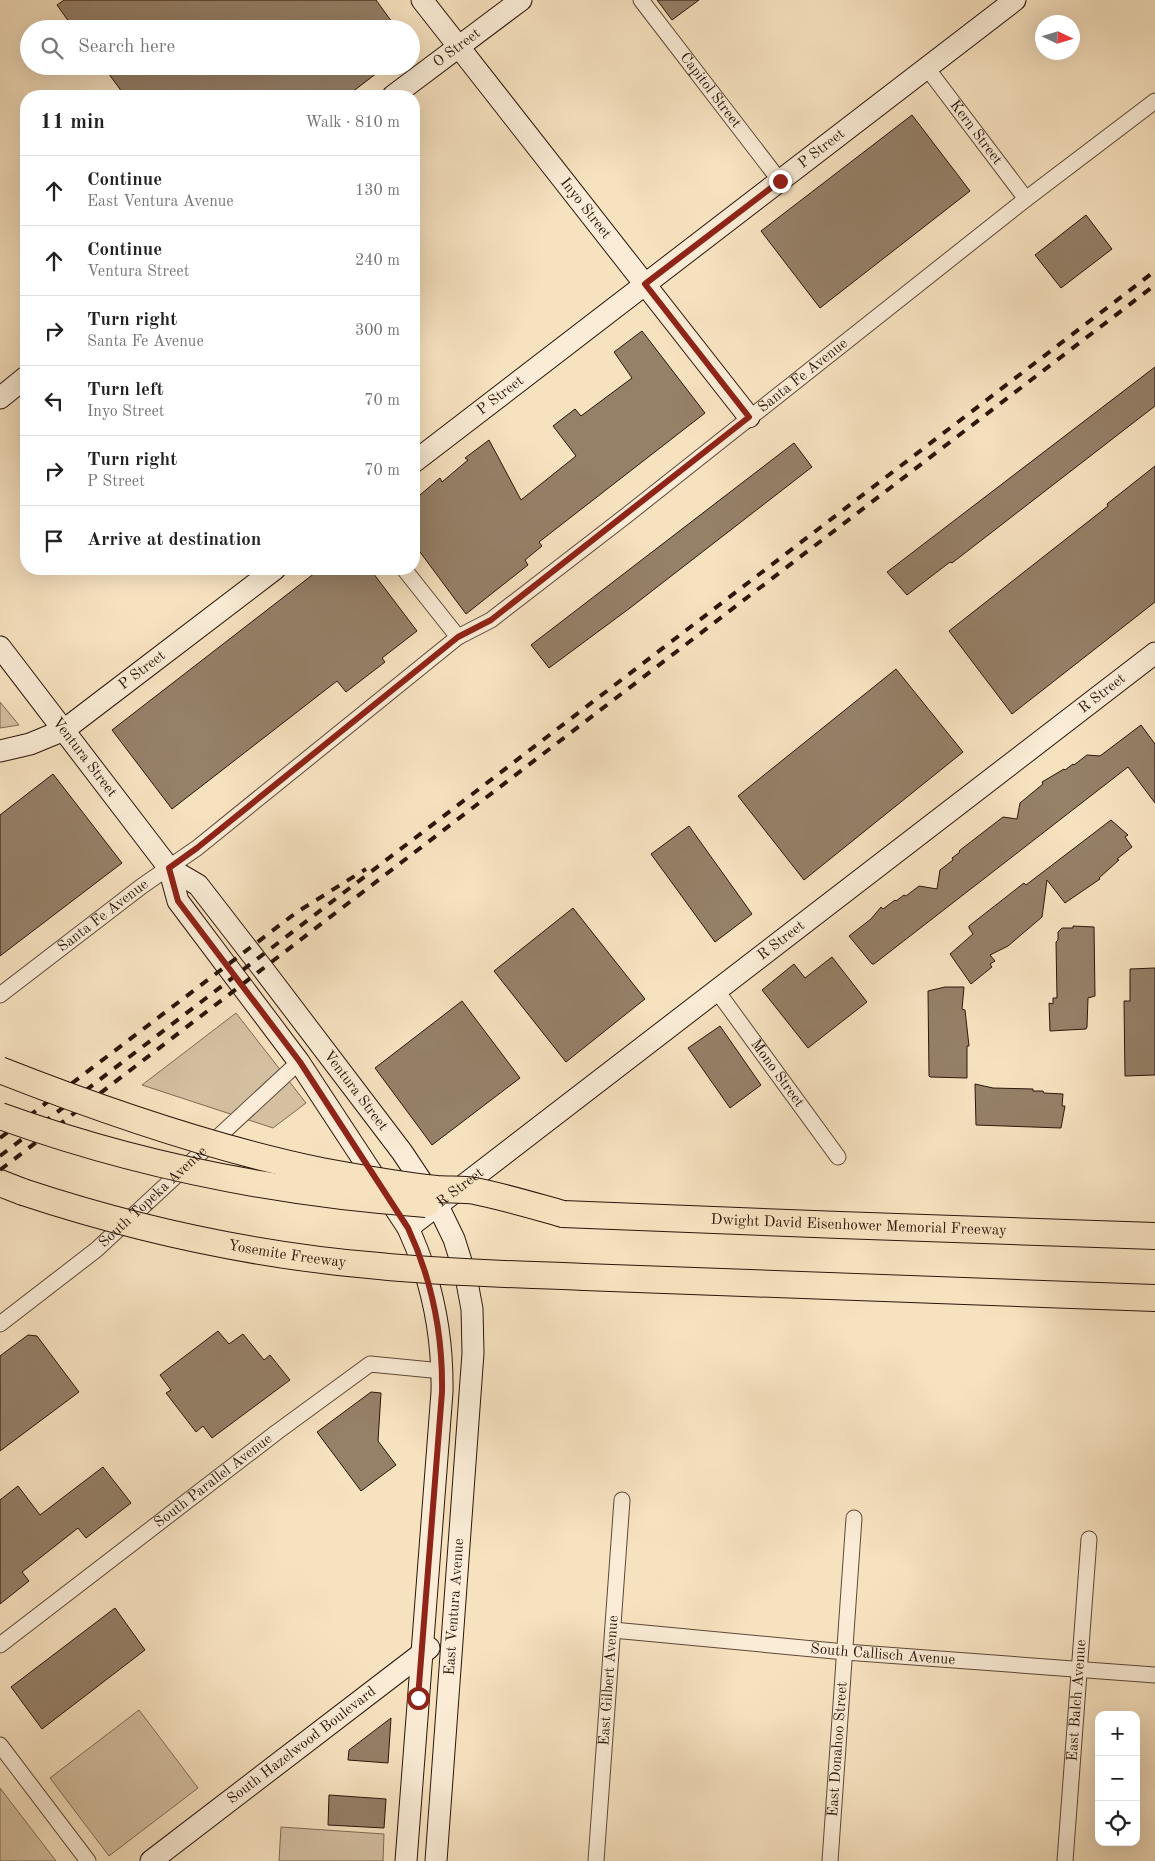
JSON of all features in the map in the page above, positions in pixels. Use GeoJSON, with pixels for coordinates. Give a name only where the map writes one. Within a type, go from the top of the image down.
{"type":"FeatureCollection","features":[{"type":"Feature","properties":{"kind":"highway"},"geometry":{"type":"LineString","coordinates":[[0,1070],[94,1106],[168,1131],[239,1150],[360,1178],[474,1191],[575,1214]]}},
{"type":"Feature","properties":{"kind":"highway"},"geometry":{"type":"LineString","coordinates":[[0,1116],[93,1146],[131,1156],[264,1185],[414,1203],[575,1214]]}},
{"type":"Feature","properties":{"kind":"highway","name":"Yosemite Freeway"},"geometry":{"type":"LineString","coordinates":[[8,1188],[131,1224],[204,1240],[270,1252],[377,1266],[451,1272],[1155,1298]]}},
{"type":"Feature","properties":{"kind":"highway","name":"Dwight David Eisenhower Memorial Freeway"},"geometry":{"type":"LineString","coordinates":[[575,1214],[1155,1236]]}},
{"type":"Feature","properties":{"kind":"main road","name":"Inyo Street"},"geometry":{"type":"LineString","coordinates":[[422,0],[749,417]]}},
{"type":"Feature","properties":{"kind":"main road","name":"O Street"},"geometry":{"type":"LineString","coordinates":[[401,90],[521,0]]}},
{"type":"Feature","properties":{"kind":"main road","name":"P Street"},"geometry":{"type":"LineString","coordinates":[[420,457],[1015,0]]}},
{"type":"Feature","properties":{"kind":"main road"},"geometry":{"type":"LineString","coordinates":[[0,398],[20,382]]}},
{"type":"Feature","properties":{"kind":"main road","name":"P Street"},"geometry":{"type":"LineString","coordinates":[[0,751],[30,744],[64,730],[267,575]]}},
{"type":"Feature","properties":{"kind":"main road","name":"Ventura Street"},"geometry":{"type":"LineString","coordinates":[[0,647],[169,868],[178,901],[300,1062],[408,1228],[432,1292],[442,1371]]}},
{"type":"Feature","properties":{"kind":"main road","name":"R Street"},"geometry":{"type":"LineString","coordinates":[[408,1228],[1155,653]]}},
{"type":"Feature","properties":{"kind":"main road","name":"Ventura Street"},"geometry":{"type":"LineString","coordinates":[[169,868],[198,885],[396,1144],[438,1206],[454,1239],[466,1276],[472,1309],[474,1353]]}},
{"type":"Feature","properties":{"kind":"main road","name":"East Ventura Avenue"},"geometry":{"type":"LineString","coordinates":[[436,1861],[474,1353]]}},
{"type":"Feature","properties":{"kind":"main road","name":"East Ventura Avenue"},"geometry":{"type":"LineString","coordinates":[[406,1861],[442,1371]]}},
{"type":"Feature","properties":{"kind":"main road","name":"South Hazelwood Boulevard"},"geometry":{"type":"LineString","coordinates":[[150,1861],[454,1630]]}},
{"type":"Feature","properties":{"kind":"street","name":"Capitol Street"},"geometry":{"type":"LineString","coordinates":[[641,0],[780,181]]}},
{"type":"Feature","properties":{"kind":"street","name":"Kern Street"},"geometry":{"type":"LineString","coordinates":[[927,68],[1026,198]]}},
{"type":"Feature","properties":{"kind":"street","name":"Santa Fe Avenue"},"geometry":{"type":"LineString","coordinates":[[0,995],[142,886],[197,848],[458,637],[491,620],[1026,198],[1155,101]]}},
{"type":"Feature","properties":{"kind":"street"},"geometry":{"type":"LineString","coordinates":[[409,575],[458,637]]}},
{"type":"Feature","properties":{"kind":"street","name":"Mono Street"},"geometry":{"type":"LineString","coordinates":[[717,990],[838,1157]]}},
{"type":"Feature","properties":{"kind":"street","name":"South Topeka Avenue"},"geometry":{"type":"LineString","coordinates":[[0,1324],[96,1250],[300,1062]]}},
{"type":"Feature","properties":{"kind":"street","name":"South Parallel Avenue"},"geometry":{"type":"LineString","coordinates":[[0,1646],[277,1432],[370,1364],[442,1371]]}},
{"type":"Feature","properties":{"kind":"street","name":"East Gilbert Avenue"},"geometry":{"type":"LineString","coordinates":[[596,1861],[622,1500]]}},
{"type":"Feature","properties":{"kind":"street","name":"East Donahoo Street"},"geometry":{"type":"LineString","coordinates":[[830,1861],[854,1518]]}},
{"type":"Feature","properties":{"kind":"street","name":"East Balch Avenue"},"geometry":{"type":"LineString","coordinates":[[1065,1861],[1089,1539]]}},
{"type":"Feature","properties":{"kind":"street","name":"South Callisch Avenue"},"geometry":{"type":"LineString","coordinates":[[613,1630],[845,1652],[1155,1675]]}},
{"type":"Feature","properties":{"kind":"street"},"geometry":{"type":"LineString","coordinates":[[0,1745],[88,1861]]}},
{"type":"Feature","properties":{"kind":"shaded area"},"geometry":{"type":"Polygon","coordinates":[[[0,702],[19,725],[0,728],[0,702]]]}},
{"type":"Feature","properties":{"kind":"shaded area"},"geometry":{"type":"Polygon","coordinates":[[[236,1013],[306,1103],[273,1128],[142,1085],[236,1013]]]}},
{"type":"Feature","properties":{"kind":"shaded area"},"geometry":{"type":"Polygon","coordinates":[[[139,1710],[198,1788],[109,1856],[50,1778],[139,1710]]]}},
{"type":"Feature","properties":{"kind":"shaded area"},"geometry":{"type":"Polygon","coordinates":[[[0,1788],[56,1861],[0,1861],[0,1788]]]}},
{"type":"Feature","properties":{"kind":"shaded area"},"geometry":{"type":"Polygon","coordinates":[[[281,1827],[384,1834],[383,1861],[279,1861],[281,1827]]]}},
{"type":"Feature","properties":{"kind":"building"},"geometry":{"type":"Polygon","coordinates":[[[64,0],[376,0],[390,20],[68,20],[57,5],[64,0]]]}},
{"type":"Feature","properties":{"kind":"building"},"geometry":{"type":"Polygon","coordinates":[[[657,0],[699,0],[672,20],[657,0]]]}},
{"type":"Feature","properties":{"kind":"building"},"geometry":{"type":"Polygon","coordinates":[[[110,75],[374,75],[355,90],[121,90],[110,75]]]}},
{"type":"Feature","properties":{"kind":"building"},"geometry":{"type":"Polygon","coordinates":[[[912,115],[970,191],[820,308],[761,231],[912,115]]]}},
{"type":"Feature","properties":{"kind":"building"},"geometry":{"type":"Polygon","coordinates":[[[1086,215],[1112,249],[1061,288],[1035,255],[1086,215]]]}},
{"type":"Feature","properties":{"kind":"building"},"geometry":{"type":"Polygon","coordinates":[[[642,331],[705,413],[539,542],[542,546],[525,560],[528,565],[466,614],[420,552],[420,495],[440,478],[442,482],[468,460],[465,458],[489,440],[521,500],[576,456],[553,426],[575,409],[581,416],[632,378],[614,352],[642,331]]]}},
{"type":"Feature","properties":{"kind":"building"},"geometry":{"type":"Polygon","coordinates":[[[1155,367],[1155,406],[952,563],[950,562],[907,595],[887,572],[1155,367]]]}},
{"type":"Feature","properties":{"kind":"building"},"geometry":{"type":"Polygon","coordinates":[[[794,443],[812,467],[630,608],[549,668],[531,645],[794,443]]]}},
{"type":"Feature","properties":{"kind":"building"},"geometry":{"type":"Polygon","coordinates":[[[1155,466],[1155,602],[1012,714],[949,631],[1108,506],[1107,504],[1155,466]]]}},
{"type":"Feature","properties":{"kind":"building"},"geometry":{"type":"Polygon","coordinates":[[[312,575],[375,575],[417,631],[382,658],[385,662],[346,692],[337,681],[172,809],[112,730],[312,575]]]}},
{"type":"Feature","properties":{"kind":"building"},"geometry":{"type":"Polygon","coordinates":[[[896,669],[963,752],[804,880],[738,796],[896,669]]]}},
{"type":"Feature","properties":{"kind":"building"},"geometry":{"type":"Polygon","coordinates":[[[1141,725],[1155,744],[1155,803],[1128,767],[874,964],[849,936],[871,919],[881,907],[883,909],[919,886],[937,889],[940,870],[953,860],[952,858],[959,851],[1003,817],[1017,819],[1020,803],[1043,784],[1042,782],[1074,765],[1087,755],[1100,756],[1141,725]]]}},
{"type":"Feature","properties":{"kind":"building"},"geometry":{"type":"Polygon","coordinates":[[[53,774],[122,863],[0,956],[0,815],[53,774]]]}},
{"type":"Feature","properties":{"kind":"building"},"geometry":{"type":"Polygon","coordinates":[[[1111,820],[1128,835],[1125,837],[1132,847],[1117,859],[1119,860],[1100,879],[1065,903],[1047,880],[1042,917],[1008,946],[990,955],[995,961],[990,964],[992,967],[971,984],[950,954],[973,934],[969,926],[1024,883],[1026,885],[1111,820]]]}},
{"type":"Feature","properties":{"kind":"building"},"geometry":{"type":"Polygon","coordinates":[[[689,826],[752,914],[715,942],[651,854],[689,826]]]}},
{"type":"Feature","properties":{"kind":"building"},"geometry":{"type":"Polygon","coordinates":[[[573,908],[645,999],[566,1062],[494,971],[573,908]]]}},
{"type":"Feature","properties":{"kind":"building"},"geometry":{"type":"Polygon","coordinates":[[[1073,926],[1094,927],[1095,996],[1088,998],[1086,1029],[1050,1031],[1049,1003],[1053,1004],[1053,998],[1057,998],[1056,942],[1058,940],[1058,932],[1062,928],[1073,928],[1073,926]]]}},
{"type":"Feature","properties":{"kind":"building"},"geometry":{"type":"Polygon","coordinates":[[[832,957],[867,1002],[808,1048],[762,990],[794,964],[805,978],[832,957]]]}},
{"type":"Feature","properties":{"kind":"building"},"geometry":{"type":"Polygon","coordinates":[[[1155,968],[1155,1075],[1125,1076],[1124,1001],[1130,1001],[1130,969],[1155,968]]]}},
{"type":"Feature","properties":{"kind":"building"},"geometry":{"type":"Polygon","coordinates":[[[945,987],[964,987],[962,1009],[965,1010],[969,1046],[967,1046],[967,1078],[929,1076],[928,991],[945,987]]]}},
{"type":"Feature","properties":{"kind":"building"},"geometry":{"type":"Polygon","coordinates":[[[462,1001],[520,1078],[432,1145],[375,1068],[462,1001]]]}},
{"type":"Feature","properties":{"kind":"building"},"geometry":{"type":"Polygon","coordinates":[[[720,1026],[761,1085],[730,1108],[688,1048],[720,1026]]]}},
{"type":"Feature","properties":{"kind":"building"},"geometry":{"type":"Polygon","coordinates":[[[975,1084],[993,1088],[1033,1089],[1033,1091],[1043,1091],[1044,1093],[1063,1094],[1062,1106],[1065,1106],[1061,1128],[976,1125],[975,1084]]]}},
{"type":"Feature","properties":{"kind":"building"},"geometry":{"type":"Polygon","coordinates":[[[218,1331],[229,1344],[243,1334],[264,1360],[270,1355],[290,1380],[212,1438],[203,1426],[196,1432],[166,1393],[171,1390],[160,1375],[218,1331]]]}},
{"type":"Feature","properties":{"kind":"building"},"geometry":{"type":"Polygon","coordinates":[[[28,1335],[37,1336],[79,1392],[0,1451],[0,1356],[28,1335]]]}},
{"type":"Feature","properties":{"kind":"building"},"geometry":{"type":"Polygon","coordinates":[[[371,1392],[381,1393],[378,1441],[396,1465],[361,1491],[317,1432],[371,1392]]]}},
{"type":"Feature","properties":{"kind":"building"},"geometry":{"type":"Polygon","coordinates":[[[103,1467],[131,1503],[86,1538],[78,1528],[22,1572],[29,1581],[0,1604],[0,1500],[18,1486],[40,1515],[103,1467]]]}},
{"type":"Feature","properties":{"kind":"building"},"geometry":{"type":"Polygon","coordinates":[[[115,1608],[145,1650],[42,1729],[11,1687],[115,1608]]]}},
{"type":"Feature","properties":{"kind":"building"},"geometry":{"type":"Polygon","coordinates":[[[391,1718],[388,1763],[348,1760],[349,1750],[391,1718]]]}},
{"type":"Feature","properties":{"kind":"building"},"geometry":{"type":"Polygon","coordinates":[[[329,1795],[386,1799],[384,1828],[328,1825],[329,1795]]]}},
{"type":"Feature","properties":{"kind":"railway"},"geometry":{"type":"LineString","coordinates":[[0,1156],[1155,271]]}},
{"type":"Feature","properties":{"kind":"railway"},"geometry":{"type":"LineString","coordinates":[[0,1170],[1155,285]]}},
{"type":"Feature","properties":{"kind":"railway"},"geometry":{"type":"LineString","coordinates":[[0,1138],[297,912],[366,869]]}},
{"type":"Feature","properties":{"kind":"route"},"geometry":{"type":"LineString","coordinates":[[418,1698],[442,1392],[440,1348],[432,1292],[408,1228],[300,1062],[178,901],[169,868],[197,848],[458,637],[491,620],[627,515],[749,417],[645,284],[780,181]]}}]}
